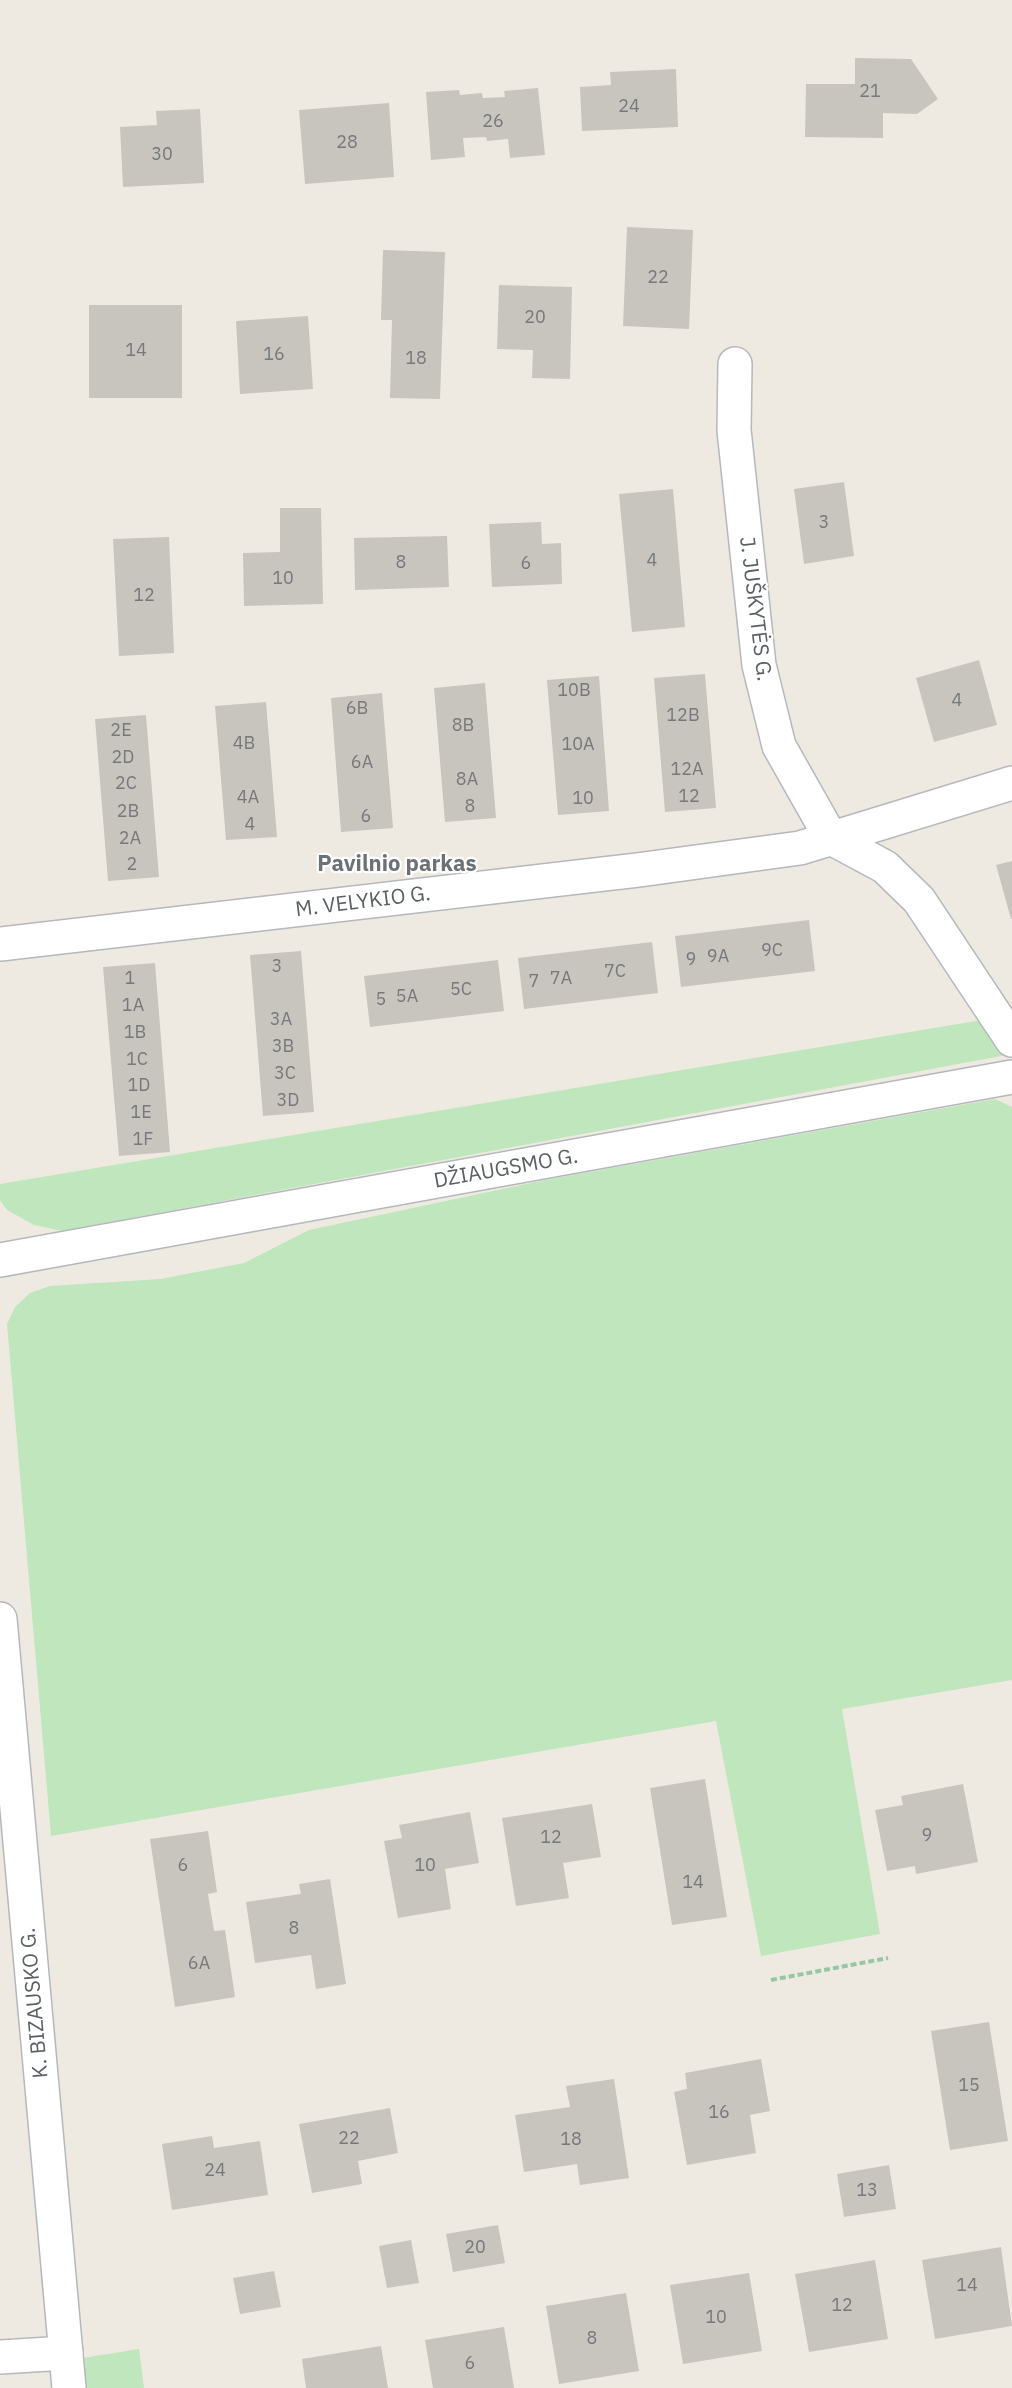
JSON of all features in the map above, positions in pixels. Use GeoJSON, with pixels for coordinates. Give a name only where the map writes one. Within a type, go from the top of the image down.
{"type":"FeatureCollection","features":[{"type":"Feature","properties":{"kind":"street","name":"J. JUŠKYTĖS G."},"geometry":{"type":"LineString","coordinates":[[735,364],[734,430],[759,665],[779,746],[831,838]]}},
{"type":"Feature","properties":{"kind":"street","name":"M. VELYKIO G."},"geometry":{"type":"LineString","coordinates":[[0,944],[638,870],[800,848],[1012,783]]}},
{"type":"Feature","properties":{"kind":"street"},"geometry":{"type":"LineString","coordinates":[[831,838],[885,867],[919,900],[1012,1040]]}},
{"type":"Feature","properties":{"kind":"street","name":"DŽIAUGSMO G."},"geometry":{"type":"LineString","coordinates":[[0,1260],[1012,1077]]}},
{"type":"Feature","properties":{"kind":"street","name":"K. BIZAUSKO G."},"geometry":{"type":"LineString","coordinates":[[0,1619],[69,2388]]}},
{"type":"Feature","properties":{"kind":"street"},"geometry":{"type":"LineString","coordinates":[[0,2357],[66,2353]]}},
{"type":"Feature","properties":{"kind":"path"},"geometry":{"type":"LineString","coordinates":[[771,1980],[888,1958]]}},
{"type":"Feature","properties":{"kind":"green space"},"geometry":{"type":"Polygon","coordinates":[[[1012,1015],[1012,1054],[62,1231],[34,1225],[7,1210],[0,1200],[0,1184],[1012,1015]]]}},
{"type":"Feature","properties":{"kind":"green space"},"geometry":{"type":"Polygon","coordinates":[[[995,1099],[1012,1107],[1012,1680],[842,1709],[880,1934],[761,1956],[716,1721],[51,1836],[7,1324],[15,1307],[30,1293],[50,1286],[160,1279],[244,1263],[309,1230],[545,1180],[995,1099]]]}},
{"type":"Feature","properties":{"kind":"green space"},"geometry":{"type":"Polygon","coordinates":[[[139,2349],[144,2388],[85,2388],[83,2358],[139,2349]]]}},
{"type":"Feature","properties":{"kind":"building"},"geometry":{"type":"Polygon","coordinates":[[[855,58],[911,59],[938,99],[917,114],[883,113],[883,138],[805,137],[806,84],[855,84],[855,58]]]}},
{"type":"Feature","properties":{"kind":"building"},"geometry":{"type":"Polygon","coordinates":[[[676,69],[678,127],[582,131],[580,87],[611,85],[610,72],[676,69]]]}},
{"type":"Feature","properties":{"kind":"building"},"geometry":{"type":"Polygon","coordinates":[[[538,88],[545,155],[510,158],[508,139],[487,141],[486,137],[463,138],[465,157],[431,160],[426,92],[459,90],[460,95],[482,93],[483,98],[505,97],[504,91],[538,88]]]}},
{"type":"Feature","properties":{"kind":"building"},"geometry":{"type":"Polygon","coordinates":[[[389,103],[394,177],[305,184],[299,110],[389,103]]]}},
{"type":"Feature","properties":{"kind":"building"},"geometry":{"type":"Polygon","coordinates":[[[200,109],[204,183],[123,187],[120,127],[157,125],[156,111],[200,109]]]}},
{"type":"Feature","properties":{"kind":"building"},"geometry":{"type":"Polygon","coordinates":[[[627,227],[693,230],[689,329],[623,326],[627,227]]]}},
{"type":"Feature","properties":{"kind":"building"},"geometry":{"type":"Polygon","coordinates":[[[383,250],[445,252],[440,399],[390,398],[392,320],[381,320],[383,250]]]}},
{"type":"Feature","properties":{"kind":"building"},"geometry":{"type":"Polygon","coordinates":[[[499,285],[572,287],[570,379],[532,378],[533,350],[497,349],[499,285]]]}},
{"type":"Feature","properties":{"kind":"building"},"geometry":{"type":"Polygon","coordinates":[[[89,305],[182,305],[182,398],[89,398],[89,305]]]}},
{"type":"Feature","properties":{"kind":"building"},"geometry":{"type":"Polygon","coordinates":[[[308,316],[313,389],[240,394],[236,321],[308,316]]]}},
{"type":"Feature","properties":{"kind":"building"},"geometry":{"type":"Polygon","coordinates":[[[844,482],[854,556],[804,564],[794,489],[844,482]]]}},
{"type":"Feature","properties":{"kind":"building"},"geometry":{"type":"Polygon","coordinates":[[[673,489],[685,627],[632,632],[619,494],[673,489]]]}},
{"type":"Feature","properties":{"kind":"building"},"geometry":{"type":"Polygon","coordinates":[[[280,508],[321,508],[323,604],[244,606],[243,553],[280,552],[280,508]]]}},
{"type":"Feature","properties":{"kind":"building"},"geometry":{"type":"Polygon","coordinates":[[[541,522],[542,544],[561,543],[562,584],[492,587],[489,524],[541,522]]]}},
{"type":"Feature","properties":{"kind":"building"},"geometry":{"type":"Polygon","coordinates":[[[447,536],[449,587],[355,590],[354,538],[447,536]]]}},
{"type":"Feature","properties":{"kind":"building"},"geometry":{"type":"Polygon","coordinates":[[[169,537],[174,653],[119,656],[113,539],[169,537]]]}},
{"type":"Feature","properties":{"kind":"building"},"geometry":{"type":"Polygon","coordinates":[[[979,660],[997,725],[934,742],[916,678],[979,660]]]}},
{"type":"Feature","properties":{"kind":"building"},"geometry":{"type":"Polygon","coordinates":[[[705,674],[716,808],[665,812],[654,678],[705,674]]]}},
{"type":"Feature","properties":{"kind":"building"},"geometry":{"type":"Polygon","coordinates":[[[599,676],[609,811],[558,815],[547,680],[599,676]]]}},
{"type":"Feature","properties":{"kind":"building"},"geometry":{"type":"Polygon","coordinates":[[[485,683],[496,818],[445,822],[434,688],[485,683]]]}},
{"type":"Feature","properties":{"kind":"building"},"geometry":{"type":"Polygon","coordinates":[[[382,693],[393,828],[341,832],[331,698],[382,693]]]}},
{"type":"Feature","properties":{"kind":"building"},"geometry":{"type":"Polygon","coordinates":[[[266,702],[277,837],[226,840],[215,706],[266,702]]]}},
{"type":"Feature","properties":{"kind":"building"},"geometry":{"type":"Polygon","coordinates":[[[146,715],[159,877],[108,881],[95,719],[146,715]]]}},
{"type":"Feature","properties":{"kind":"building"},"geometry":{"type":"Polygon","coordinates":[[[1012,861],[1012,919],[1011,919],[996,865],[1012,861]]]}},
{"type":"Feature","properties":{"kind":"building"},"geometry":{"type":"Polygon","coordinates":[[[809,920],[815,971],[681,987],[675,936],[809,920]]]}},
{"type":"Feature","properties":{"kind":"building"},"geometry":{"type":"Polygon","coordinates":[[[652,942],[658,993],[524,1009],[518,958],[652,942]]]}},
{"type":"Feature","properties":{"kind":"building"},"geometry":{"type":"Polygon","coordinates":[[[301,951],[314,1112],[263,1116],[250,955],[301,951]]]}},
{"type":"Feature","properties":{"kind":"building"},"geometry":{"type":"Polygon","coordinates":[[[498,960],[504,1011],[370,1027],[364,976],[498,960]]]}},
{"type":"Feature","properties":{"kind":"building"},"geometry":{"type":"Polygon","coordinates":[[[155,963],[170,1152],[119,1156],[103,967],[155,963]]]}},
{"type":"Feature","properties":{"kind":"building"},"geometry":{"type":"Polygon","coordinates":[[[705,1779],[727,1917],[672,1925],[650,1788],[705,1779]]]}},
{"type":"Feature","properties":{"kind":"building"},"geometry":{"type":"Polygon","coordinates":[[[963,1784],[978,1862],[916,1874],[915,1866],[887,1871],[875,1810],[903,1805],[901,1796],[963,1784]]]}},
{"type":"Feature","properties":{"kind":"building"},"geometry":{"type":"Polygon","coordinates":[[[592,1804],[601,1857],[563,1863],[569,1898],[516,1906],[502,1818],[592,1804]]]}},
{"type":"Feature","properties":{"kind":"building"},"geometry":{"type":"Polygon","coordinates":[[[470,1812],[479,1863],[445,1869],[451,1909],[398,1918],[384,1841],[402,1838],[399,1825],[470,1812]]]}},
{"type":"Feature","properties":{"kind":"building"},"geometry":{"type":"Polygon","coordinates":[[[208,1831],[217,1892],[208,1894],[214,1931],[225,1930],[235,1997],[175,2007],[150,1839],[208,1831]]]}},
{"type":"Feature","properties":{"kind":"building"},"geometry":{"type":"Polygon","coordinates":[[[330,1879],[346,1984],[316,1989],[311,1955],[255,1963],[246,1902],[301,1894],[299,1884],[330,1879]]]}},
{"type":"Feature","properties":{"kind":"building"},"geometry":{"type":"Polygon","coordinates":[[[989,2022],[1008,2141],[950,2150],[931,2031],[989,2022]]]}},
{"type":"Feature","properties":{"kind":"building"},"geometry":{"type":"Polygon","coordinates":[[[761,2059],[770,2111],[750,2115],[756,2153],[687,2165],[674,2092],[687,2089],[685,2073],[761,2059]]]}},
{"type":"Feature","properties":{"kind":"building"},"geometry":{"type":"Polygon","coordinates":[[[614,2079],[629,2178],[580,2185],[577,2164],[524,2172],[515,2115],[570,2107],[566,2086],[614,2079]]]}},
{"type":"Feature","properties":{"kind":"building"},"geometry":{"type":"Polygon","coordinates":[[[390,2108],[398,2153],[358,2161],[362,2184],[312,2193],[299,2124],[390,2108]]]}},
{"type":"Feature","properties":{"kind":"building"},"geometry":{"type":"Polygon","coordinates":[[[212,2136],[214,2148],[260,2141],[268,2195],[172,2210],[162,2144],[212,2136]]]}},
{"type":"Feature","properties":{"kind":"building"},"geometry":{"type":"Polygon","coordinates":[[[889,2165],[896,2209],[844,2217],[837,2174],[889,2165]]]}},
{"type":"Feature","properties":{"kind":"building"},"geometry":{"type":"Polygon","coordinates":[[[498,2225],[505,2263],[453,2272],[446,2234],[498,2225]]]}},
{"type":"Feature","properties":{"kind":"building"},"geometry":{"type":"Polygon","coordinates":[[[411,2240],[419,2283],[387,2288],[379,2246],[411,2240]]]}},
{"type":"Feature","properties":{"kind":"building"},"geometry":{"type":"Polygon","coordinates":[[[1001,2247],[1012,2326],[935,2339],[922,2260],[1001,2247]]]}},
{"type":"Feature","properties":{"kind":"building"},"geometry":{"type":"Polygon","coordinates":[[[875,2260],[888,2339],[809,2352],[795,2274],[875,2260]]]}},
{"type":"Feature","properties":{"kind":"building"},"geometry":{"type":"Polygon","coordinates":[[[274,2271],[281,2307],[240,2314],[233,2278],[274,2271]]]}},
{"type":"Feature","properties":{"kind":"building"},"geometry":{"type":"Polygon","coordinates":[[[749,2273],[762,2351],[683,2364],[670,2285],[749,2273]]]}},
{"type":"Feature","properties":{"kind":"building"},"geometry":{"type":"Polygon","coordinates":[[[626,2293],[639,2371],[559,2384],[546,2306],[626,2293]]]}},
{"type":"Feature","properties":{"kind":"building"},"geometry":{"type":"Polygon","coordinates":[[[504,2327],[514,2388],[433,2388],[425,2340],[504,2327]]]}},
{"type":"Feature","properties":{"kind":"building"},"geometry":{"type":"Polygon","coordinates":[[[381,2346],[388,2388],[306,2388],[302,2359],[381,2346]]]}},
{"type":"Feature","properties":{"kind":"district","name":"Pavilnio parkas"},"geometry":{"type":"Point","coordinates":[397,865]}}]}
